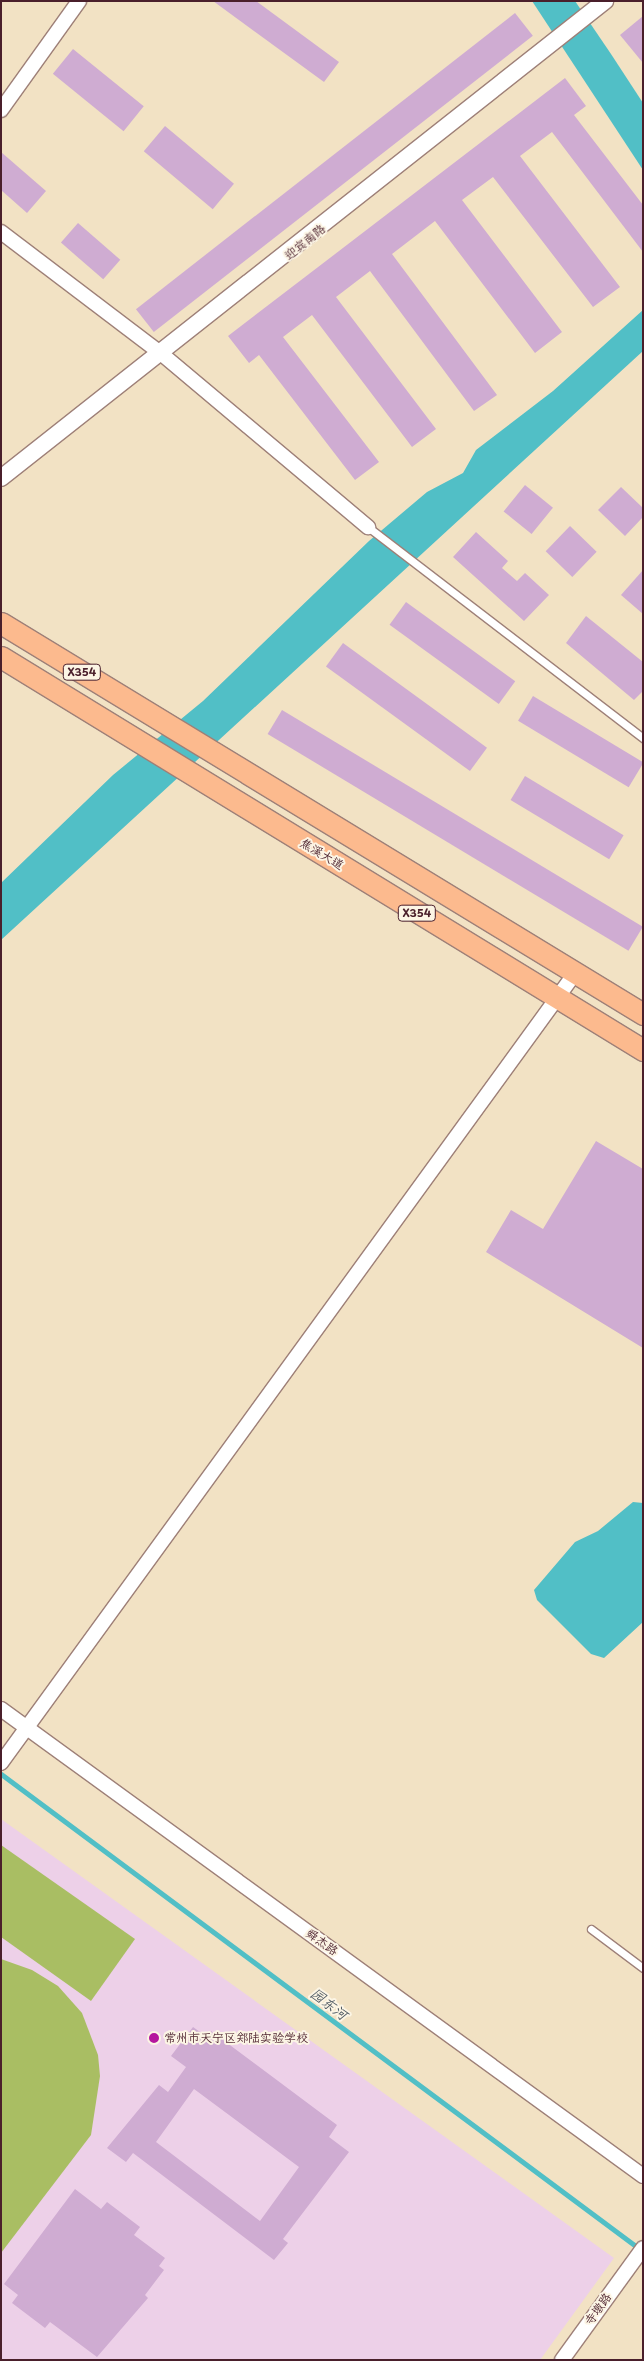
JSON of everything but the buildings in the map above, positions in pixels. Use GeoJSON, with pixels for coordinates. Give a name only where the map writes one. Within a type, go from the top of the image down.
{"type":"FeatureCollection","features":[{"type":"Feature","properties":{"kind":"main road","name":"X354"},"geometry":{"type":"LineString","coordinates":[[1,623],[643,1014]]}},
{"type":"Feature","properties":{"kind":"main road","name":"焦溪大道"},"geometry":{"type":"LineString","coordinates":[[1,657],[140,744],[643,1050]]}},
{"type":"Feature","properties":{"kind":"street"},"geometry":{"type":"LineString","coordinates":[[1,110],[79,1]]}},
{"type":"Feature","properties":{"kind":"street","name":"迎宾南路"},"geometry":{"type":"LineString","coordinates":[[1,478],[163,355],[606,1]]}},
{"type":"Feature","properties":{"kind":"street"},"geometry":{"type":"LineString","coordinates":[[1,232],[163,355],[368,527]]}},
{"type":"Feature","properties":{"kind":"street"},"geometry":{"type":"LineString","coordinates":[[5,1758],[559,1000],[576,972]]}},
{"type":"Feature","properties":{"kind":"street","name":"舜杰路"},"geometry":{"type":"LineString","coordinates":[[1,1708],[643,2176]]}},
{"type":"Feature","properties":{"kind":"street","name":"寺墩路"},"geometry":{"type":"LineString","coordinates":[[562,2360],[639,2254]]}},
{"type":"Feature","properties":{"kind":"lane"},"geometry":{"type":"LineString","coordinates":[[368,527],[643,738]]}},
{"type":"Feature","properties":{"kind":"lane"},"geometry":{"type":"LineString","coordinates":[[590,1929],[643,1968]]}},
{"type":"Feature","properties":{"kind":"shaded area","name":"常州市天宁区郑陆实验学校"},"geometry":{"type":"Polygon","coordinates":[[[1,1819],[614,2258],[540,2360],[1,2360],[1,1819]]]}},
{"type":"Feature","properties":{"kind":"green space"},"geometry":{"type":"Polygon","coordinates":[[[1,1845],[135,1939],[91,2001],[1,1937],[1,1845]]]}},
{"type":"Feature","properties":{"kind":"green space"},"geometry":{"type":"Polygon","coordinates":[[[1,1959],[32,1970],[58,1986],[82,2013],[98,2055],[100,2076],[91,2135],[1,2253],[1,1959]]]}},
{"type":"Feature","properties":{"kind":"water"},"geometry":{"type":"Polygon","coordinates":[[[532,1],[575,1],[611,54],[643,103],[643,170],[532,1]]]}},
{"type":"Feature","properties":{"kind":"water"},"geometry":{"type":"Polygon","coordinates":[[[643,310],[643,351],[1,940],[1,883],[113,775],[203,701],[369,541],[427,492],[463,473],[476,450],[553,391],[643,310]]]}},
{"type":"Feature","properties":{"kind":"water"},"geometry":{"type":"Polygon","coordinates":[[[633,1502],[643,1503],[643,1622],[604,1658],[591,1654],[537,1600],[534,1590],[575,1542],[598,1531],[633,1502]]]}},
{"type":"Feature","properties":{"kind":"waterway","name":"园东河"},"geometry":{"type":"LineString","coordinates":[[1,1774],[641,2250]]}},
{"type":"Feature","properties":{"kind":"place","name":"常州市天宁区郑陆实验学校"},"geometry":{"type":"Point","coordinates":[154,2038]}}]}
